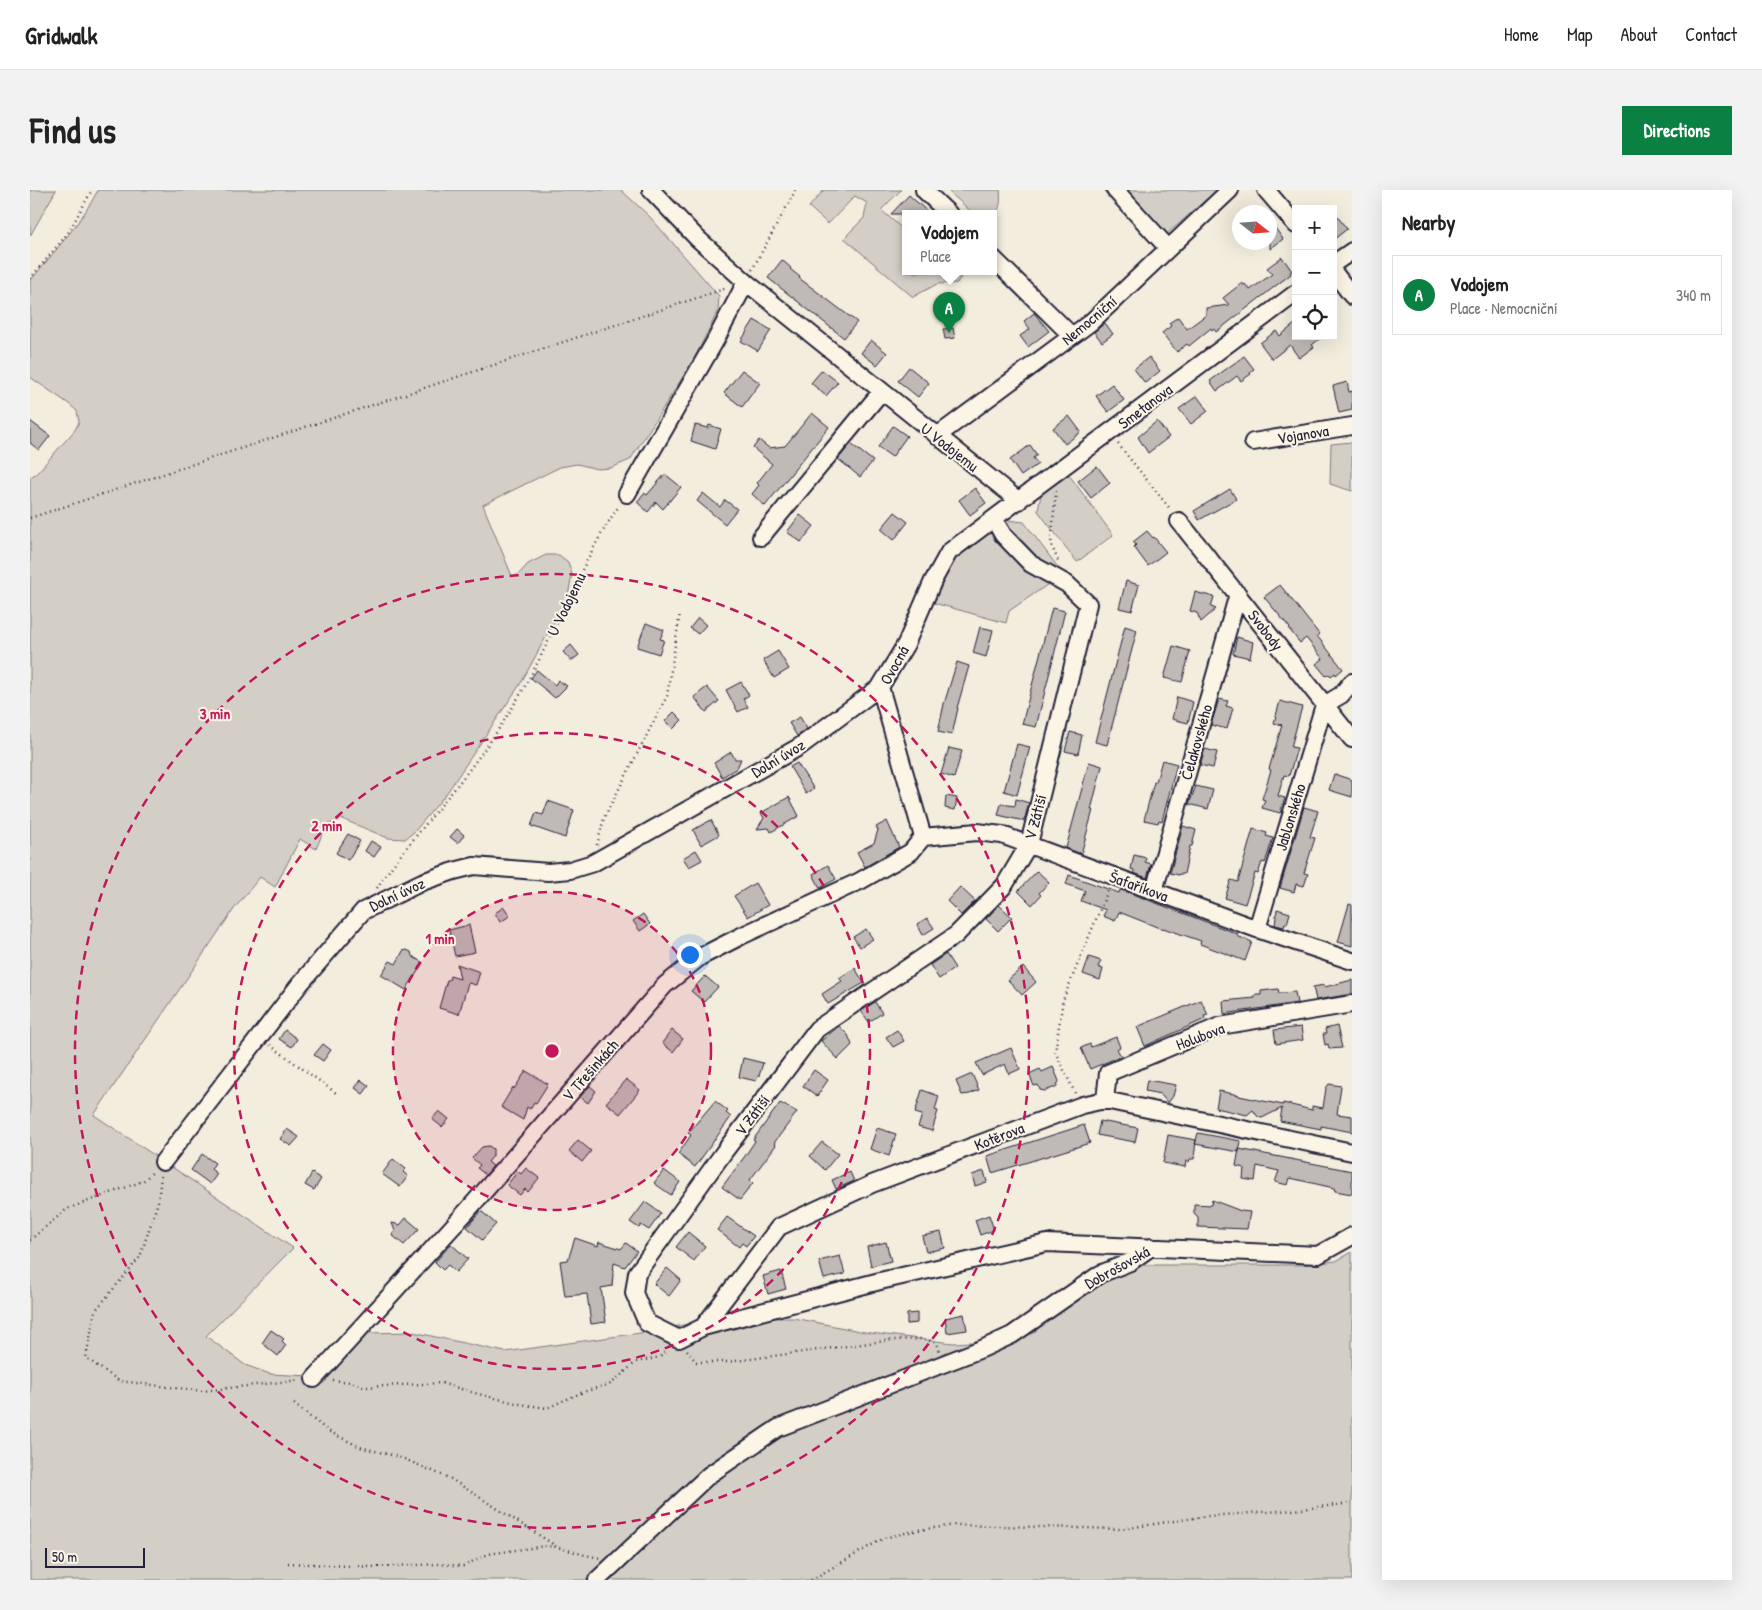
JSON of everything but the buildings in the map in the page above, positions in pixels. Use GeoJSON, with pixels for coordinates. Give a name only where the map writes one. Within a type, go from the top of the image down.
{"type":"FeatureCollection","features":[{"type":"Feature","properties":{"kind":"street","name":"U Vodojemu"},"geometry":{"type":"LineString","coordinates":[[651,190],[697,238],[746,282],[1019,501]]}},
{"type":"Feature","properties":{"kind":"street"},"geometry":{"type":"LineString","coordinates":[[924,190],[944,210]]}},
{"type":"Feature","properties":{"kind":"street"},"geometry":{"type":"LineString","coordinates":[[1114,190],[1168,248]]}},
{"type":"Feature","properties":{"kind":"street","name":"Nemocniční"},"geometry":{"type":"LineString","coordinates":[[936,436],[1091,322],[1230,190]]}},
{"type":"Feature","properties":{"kind":"street"},"geometry":{"type":"LineString","coordinates":[[1266,190],[1292,220]]}},
{"type":"Feature","properties":{"kind":"street"},"geometry":{"type":"LineString","coordinates":[[1337,261],[1352,251]]}},
{"type":"Feature","properties":{"kind":"street"},"geometry":{"type":"LineString","coordinates":[[997,262],[1072,336]]}},
{"type":"Feature","properties":{"kind":"street"},"geometry":{"type":"LineString","coordinates":[[1337,276],[1352,296]]}},
{"type":"Feature","properties":{"kind":"street"},"geometry":{"type":"LineString","coordinates":[[627,494],[714,343],[746,282]]}},
{"type":"Feature","properties":{"kind":"street","name":"Smetanova"},"geometry":{"type":"LineString","coordinates":[[994,519],[1293,295]]}},
{"type":"Feature","properties":{"kind":"street"},"geometry":{"type":"LineString","coordinates":[[761,537],[881,392]]}},
{"type":"Feature","properties":{"kind":"street","name":"Vojanova"},"geometry":{"type":"LineString","coordinates":[[1253,442],[1352,426]]}},
{"type":"Feature","properties":{"kind":"street","name":"V Zátiší"},"geometry":{"type":"LineString","coordinates":[[679,1339],[647,1323],[634,1293],[637,1273],[724,1152],[818,1030],[956,935],[1004,886],[1028,844],[1088,604],[1067,584],[1032,564],[1004,535],[994,519]]}},
{"type":"Feature","properties":{"kind":"street","name":"Ovocná"},"geometry":{"type":"LineString","coordinates":[[923,837],[880,688],[906,644],[933,581],[949,552],[994,519]]}},
{"type":"Feature","properties":{"kind":"street","name":"Svobody"},"geometry":{"type":"LineString","coordinates":[[1179,521],[1352,739]]}},
{"type":"Feature","properties":{"kind":"street","name":"Čelakovského"},"geometry":{"type":"LineString","coordinates":[[1154,891],[1238,594]]}},
{"type":"Feature","properties":{"kind":"street"},"geometry":{"type":"LineString","coordinates":[[1324,705],[1341,695],[1352,682]]}},
{"type":"Feature","properties":{"kind":"street","name":"Dolní úvoz"},"geometry":{"type":"LineString","coordinates":[[163,1162],[300,984],[363,911],[422,882],[474,866],[548,872],[570,870],[593,863],[799,748],[880,688]]}},
{"type":"Feature","properties":{"kind":"street","name":"Jablonského"},"geometry":{"type":"LineString","coordinates":[[1257,929],[1324,705]]}},
{"type":"Feature","properties":{"kind":"street","name":"Šafaříkova"},"geometry":{"type":"LineString","coordinates":[[923,837],[977,832],[1002,835],[1257,929],[1352,961]]}},
{"type":"Feature","properties":{"kind":"street","name":"V Třešinkách"},"geometry":{"type":"LineString","coordinates":[[314,1379],[466,1212],[665,985],[700,957],[860,881],[912,852],[923,837]]}},
{"type":"Feature","properties":{"kind":"street","name":"Holubova"},"geometry":{"type":"LineString","coordinates":[[1105,1100],[1108,1073],[1220,1026],[1352,1004]]}},
{"type":"Feature","properties":{"kind":"street","name":"Kotěrova"},"geometry":{"type":"LineString","coordinates":[[703,1327],[778,1227],[872,1184],[1082,1105],[1105,1100],[1352,1152]]}},
{"type":"Feature","properties":{"kind":"street","name":"Dobrošovská"},"geometry":{"type":"LineString","coordinates":[[597,1580],[709,1475],[778,1428],[1012,1335],[1100,1274],[1130,1262],[1151,1246],[1318,1255],[1352,1236]]}},
{"type":"Feature","properties":{"kind":"street"},"geometry":{"type":"LineString","coordinates":[[679,1339],[703,1327],[880,1281],[1047,1243],[1151,1246]]}},
{"type":"Feature","properties":{"kind":"path"},"geometry":{"type":"LineString","coordinates":[[30,279],[68,233],[92,190]]}},
{"type":"Feature","properties":{"kind":"path"},"geometry":{"type":"LineString","coordinates":[[30,518],[746,282],[794,195],[794,190]]}},
{"type":"Feature","properties":{"kind":"path"},"geometry":{"type":"LineString","coordinates":[[1109,433],[1179,521]]}},
{"type":"Feature","properties":{"kind":"path"},"geometry":{"type":"LineString","coordinates":[[1058,472],[1051,544],[1067,584]]}},
{"type":"Feature","properties":{"kind":"path","name":"U Vodojemu"},"geometry":{"type":"LineString","coordinates":[[376,890],[474,764],[515,703],[547,643],[600,533],[627,494]]}},
{"type":"Feature","properties":{"kind":"path"},"geometry":{"type":"LineString","coordinates":[[593,863],[604,818],[667,696],[680,612]]}},
{"type":"Feature","properties":{"kind":"path"},"geometry":{"type":"LineString","coordinates":[[1082,1105],[1055,1052],[1063,1000],[1113,877]]}},
{"type":"Feature","properties":{"kind":"path"},"geometry":{"type":"LineString","coordinates":[[259,1037],[336,1093]]}},
{"type":"Feature","properties":{"kind":"path"},"geometry":{"type":"LineString","coordinates":[[163,1162],[158,1202],[140,1257],[95,1311],[86,1358],[119,1381],[203,1391],[314,1379],[350,1382],[366,1387],[441,1383],[486,1396],[546,1408],[582,1392],[611,1384],[636,1362],[660,1357],[679,1339],[696,1362],[728,1362],[892,1340],[923,1339],[937,1343],[951,1360]]}},
{"type":"Feature","properties":{"kind":"path"},"geometry":{"type":"LineString","coordinates":[[30,1240],[67,1209],[143,1181],[163,1162]]}},
{"type":"Feature","properties":{"kind":"path"},"geometry":{"type":"LineString","coordinates":[[294,1404],[328,1432],[360,1446],[402,1458],[451,1479],[558,1547],[585,1556],[600,1558],[622,1557]]}},
{"type":"Feature","properties":{"kind":"path"},"geometry":{"type":"LineString","coordinates":[[811,1580],[884,1538],[918,1530],[956,1525],[1122,1529],[1207,1516],[1294,1510],[1352,1503]]}},
{"type":"Feature","properties":{"kind":"path"},"geometry":{"type":"LineString","coordinates":[[288,1563],[371,1567],[439,1564],[463,1566],[488,1554],[545,1546],[558,1547]]}},
{"type":"Feature","properties":{"kind":"shaded area"},"geometry":{"type":"Polygon","coordinates":[[[30,190],[56,190],[30,236],[30,190]]]}},
{"type":"Feature","properties":{"kind":"shaded area"},"geometry":{"type":"Polygon","coordinates":[[[98,190],[621,190],[650,217],[719,296],[718,311],[693,361],[630,460],[611,468],[597,469],[577,464],[560,467],[483,505],[512,576],[518,575],[528,564],[546,555],[559,555],[568,562],[572,574],[568,596],[521,683],[446,794],[414,832],[405,839],[388,838],[342,819],[326,825],[316,849],[300,839],[275,887],[260,877],[234,909],[94,1115],[293,1248],[206,1336],[245,1365],[270,1374],[311,1376],[368,1333],[413,1332],[505,1352],[647,1332],[683,1325],[705,1318],[793,1318],[870,1333],[953,1343],[991,1341],[1107,1265],[1301,1265],[1336,1261],[1352,1252],[1352,1580],[30,1580],[30,477],[36,474],[75,430],[79,422],[77,411],[30,377],[30,281],[76,225],[98,190]]]}},
{"type":"Feature","properties":{"kind":"shaded area"},"geometry":{"type":"Polygon","coordinates":[[[824,190],[901,190],[881,210],[902,228],[902,275],[962,275],[957,283],[937,284],[913,297],[844,238],[864,218],[867,203],[855,196],[828,224],[809,207],[824,190]]]}},
{"type":"Feature","properties":{"kind":"shaded area"},"geometry":{"type":"Polygon","coordinates":[[[947,190],[1000,190],[997,212],[997,210],[970,210],[947,190]]]}},
{"type":"Feature","properties":{"kind":"shaded area"},"geometry":{"type":"Polygon","coordinates":[[[1126,190],[1217,190],[1167,234],[1126,190]]]}},
{"type":"Feature","properties":{"kind":"shaded area"},"geometry":{"type":"Polygon","coordinates":[[[1352,442],[1352,491],[1330,484],[1331,444],[1352,442]]]}},
{"type":"Feature","properties":{"kind":"shaded area"},"geometry":{"type":"Polygon","coordinates":[[[1069,475],[1113,535],[1077,562],[1038,511],[1041,494],[1069,475]]]}},
{"type":"Feature","properties":{"kind":"shaded area"},"geometry":{"type":"Polygon","coordinates":[[[1007,520],[1024,522],[1063,574],[1009,611],[1006,623],[934,603],[952,562],[1007,520]]]}},
{"type":"Feature","properties":{"kind":"place","name":"Vodojem"},"geometry":{"type":"Point","coordinates":[949,333]}}]}
